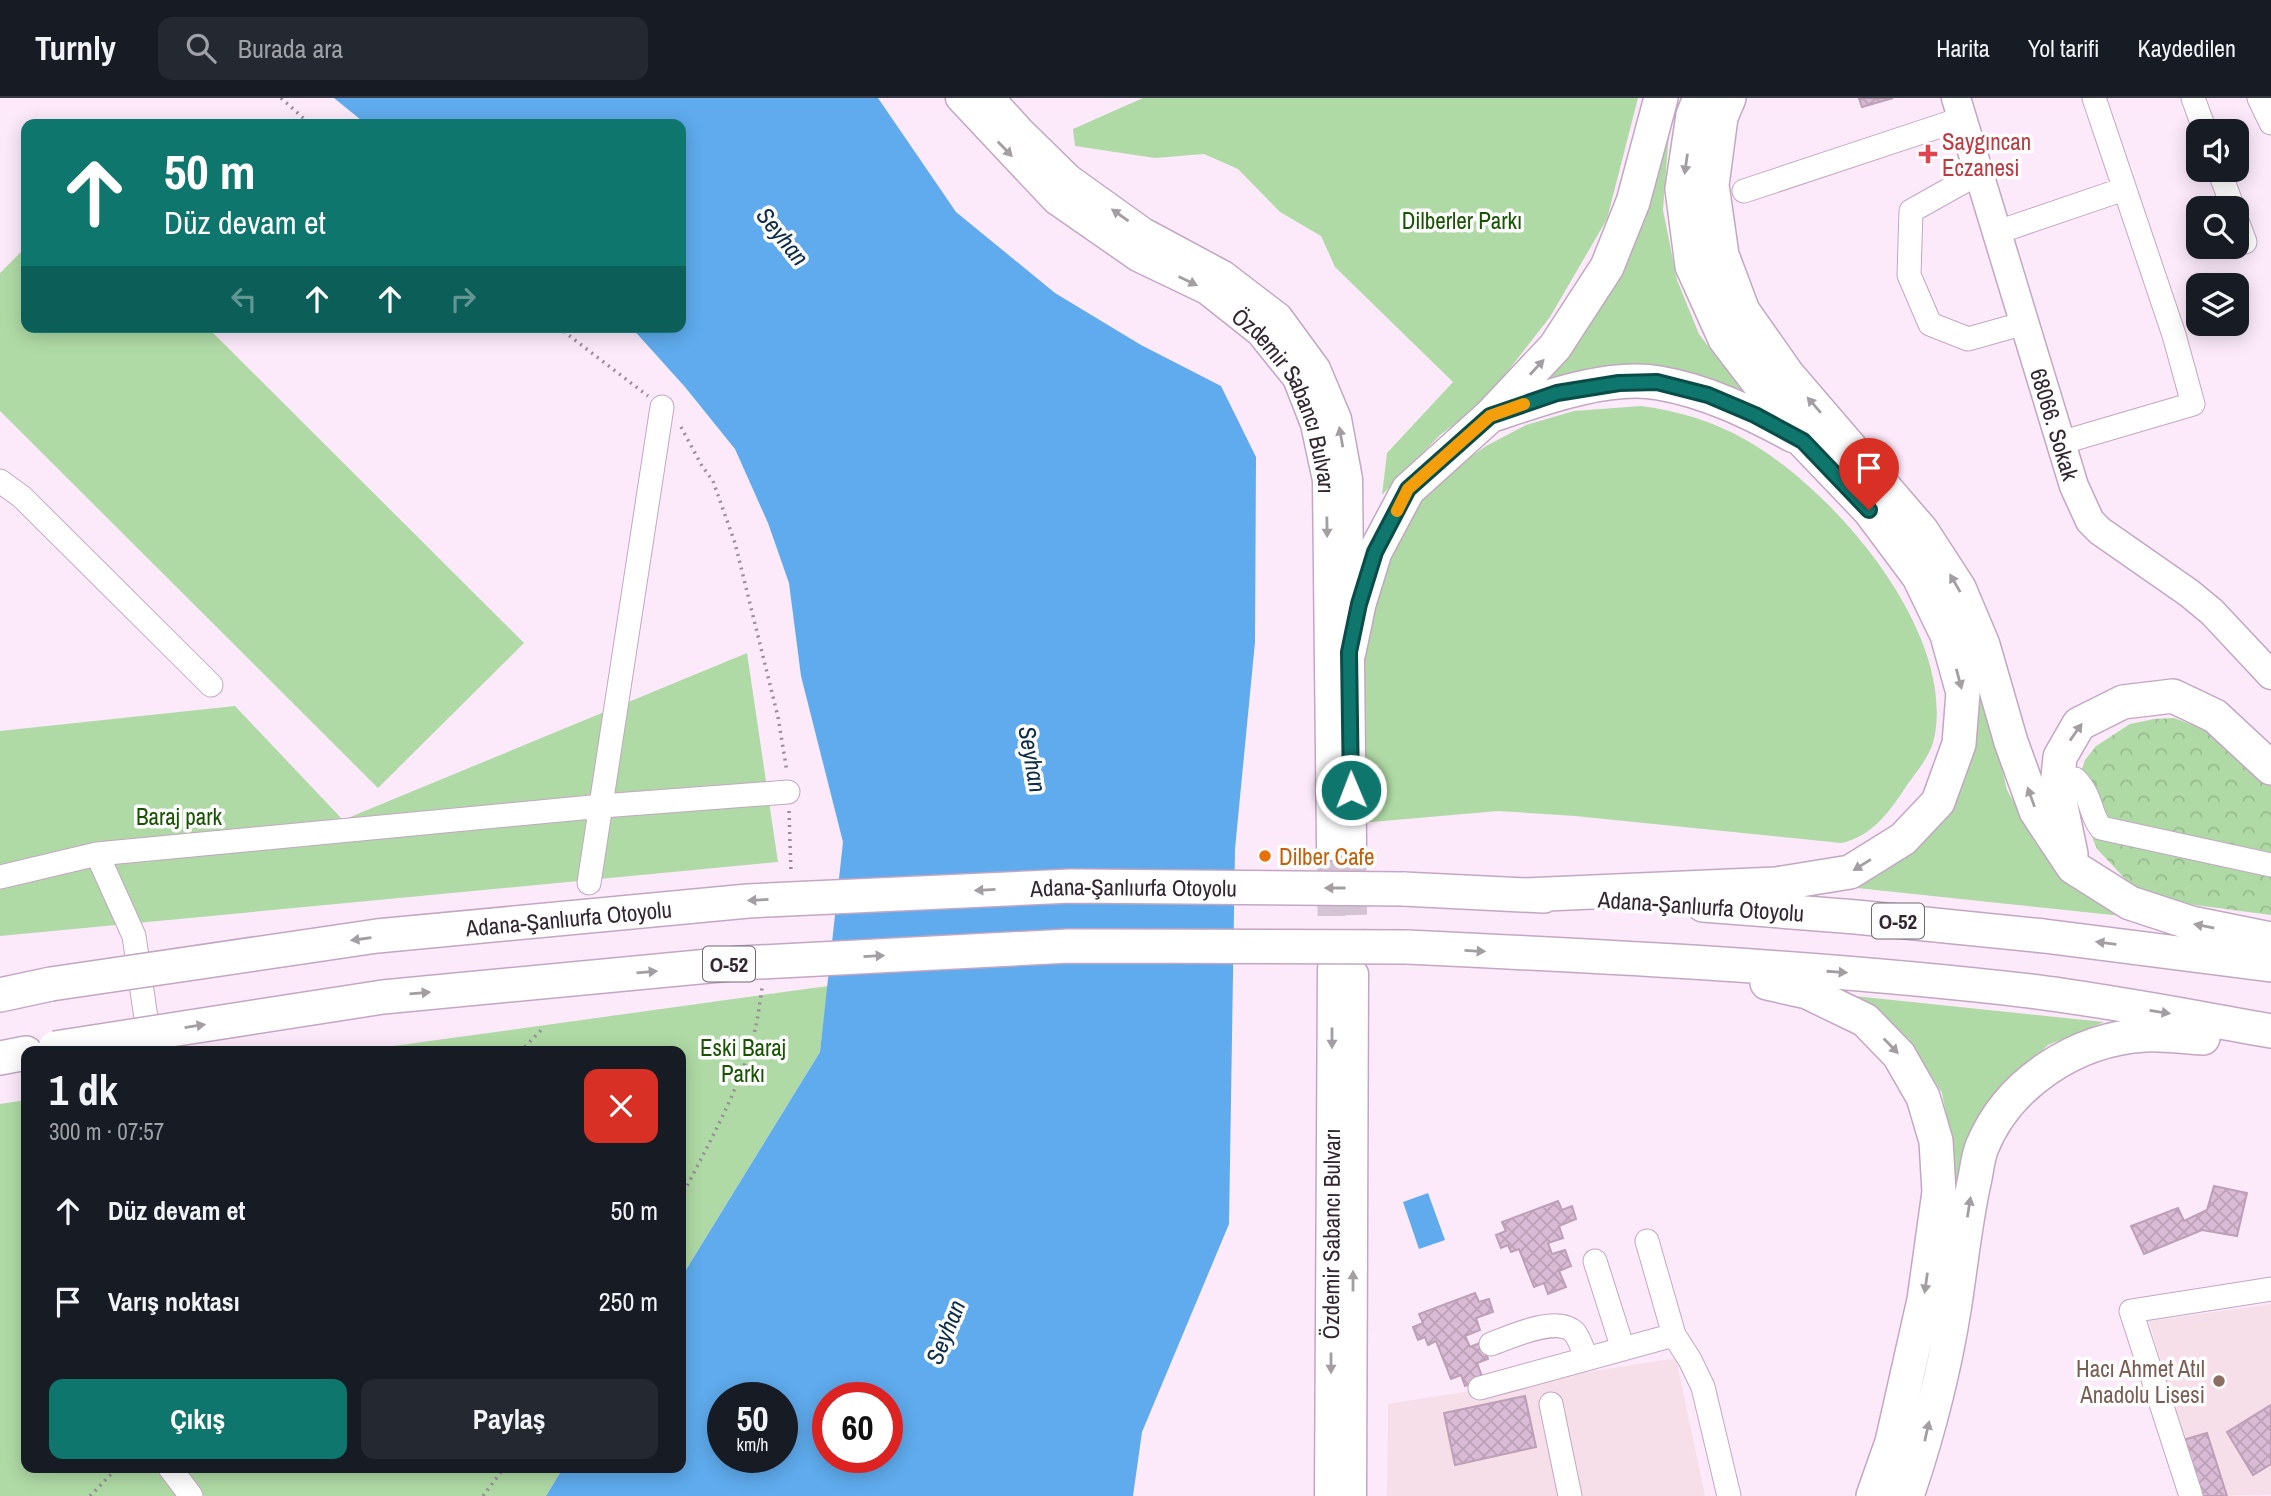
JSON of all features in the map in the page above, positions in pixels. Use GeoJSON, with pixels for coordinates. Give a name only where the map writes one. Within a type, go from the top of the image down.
{"type":"FeatureCollection","features":[{"type":"Feature","properties":{"kind":"highway"},"geometry":{"type":"LineString","coordinates":[[1349,652],[1359,604],[1375,552],[1408,489],[1490,416],[1555,347],[1607,267],[1633,202],[1661,98]]}},
{"type":"Feature","properties":{"kind":"highway"},"geometry":{"type":"LineString","coordinates":[[1523,895],[1776,884],[1850,872],[1903,839],[1938,802],[1959,744],[1962,693],[1947,635],[1919,577],[1869,510],[1803,441],[1725,340],[1692,266],[1682,189],[1693,116],[1700,98]]}},
{"type":"Feature","properties":{"kind":"highway"},"geometry":{"type":"LineString","coordinates":[[1729,98],[1721,117],[1712,185],[1722,255],[1743,311],[1788,375],[1922,531],[1959,588],[1983,645],[2011,742],[2036,811],[2073,867],[2130,903],[2191,923],[2271,939]]}},
{"type":"Feature","properties":{"kind":"highway"},"geometry":{"type":"LineString","coordinates":[[1490,416],[1557,393],[1619,383],[1657,382],[1708,395],[1755,415],[1803,441]]}},
{"type":"Feature","properties":{"kind":"highway"},"geometry":{"type":"LineString","coordinates":[[2073,867],[2069,835],[2057,787],[2060,757],[2079,724],[2123,702],[2173,696],[2215,716],[2271,768]]}},
{"type":"Feature","properties":{"kind":"highway","name":"Adana-Şanlıurfa Otoyolu"},"geometry":{"type":"LineString","coordinates":[[0,995],[51,984],[377,936],[748,901],[1071,886],[1403,889],[1523,895],[1856,917],[2200,954],[2271,965]]}},
{"type":"Feature","properties":{"kind":"highway","name":"O-52"},"geometry":{"type":"LineString","coordinates":[[70,1046],[383,997],[741,962],[1069,946],[1407,947],[1851,972],[2021,990],[2271,1031]]}},
{"type":"Feature","properties":{"kind":"highway"},"geometry":{"type":"LineString","coordinates":[[1574,955],[1718,973],[1807,992],[1865,1020],[1899,1055],[1923,1097],[1936,1141],[1940,1192],[1924,1300],[1892,1442],[1874,1496]]}},
{"type":"Feature","properties":{"kind":"highway"},"geometry":{"type":"LineString","coordinates":[[1907,1496],[1923,1448],[1954,1313],[1969,1202],[1982,1148],[2004,1109],[2035,1077],[2066,1055],[2103,1042],[2144,1035],[2271,1042]]}},
{"type":"Feature","properties":{"kind":"highway","name":"O-52"},"geometry":{"type":"LineString","coordinates":[[0,1058],[21,1054]]}},
{"type":"Feature","properties":{"kind":"main road","name":"Özdemir Sabancı Bulvarı"},"geometry":{"type":"LineString","coordinates":[[960,98],[1056,200],[1138,257],[1207,290],[1260,332],[1297,378],[1315,424],[1326,480],[1341,846],[1349,652],[1348,479],[1337,419],[1316,369],[1278,317],[1223,275],[1143,232],[1069,179],[1018,130],[990,98]]}},
{"type":"Feature","properties":{"kind":"main road","name":"68066. Sokak"},"geometry":{"type":"LineString","coordinates":[[1959,109],[2060,443],[2074,486],[2090,521],[2212,612],[2271,675]]}},
{"type":"Feature","properties":{"kind":"main road","name":"Özdemir Sabancı Bulvarı"},"geometry":{"type":"LineString","coordinates":[[1329,1496],[1343,972],[1352,1496]]}},
{"type":"Feature","properties":{"kind":"street"},"geometry":{"type":"LineString","coordinates":[[2060,443],[2193,404],[2174,335],[2094,98]]}},
{"type":"Feature","properties":{"kind":"street"},"geometry":{"type":"LineString","coordinates":[[2193,98],[2201,119]]}},
{"type":"Feature","properties":{"kind":"street"},"geometry":{"type":"LineString","coordinates":[[2259,98],[2271,123]]}},
{"type":"Feature","properties":{"kind":"street"},"geometry":{"type":"LineString","coordinates":[[1744,191],[1959,109]]}},
{"type":"Feature","properties":{"kind":"street"},"geometry":{"type":"LineString","coordinates":[[1979,173],[1911,211],[1909,275],[1930,324],[1968,338],[2025,323]]}},
{"type":"Feature","properties":{"kind":"street"},"geometry":{"type":"LineString","coordinates":[[1998,232],[2124,188]]}},
{"type":"Feature","properties":{"kind":"street"},"geometry":{"type":"LineString","coordinates":[[589,883],[662,407]]}},
{"type":"Feature","properties":{"kind":"street"},"geometry":{"type":"LineString","coordinates":[[0,481],[22,496],[211,685]]}},
{"type":"Feature","properties":{"kind":"street"},"geometry":{"type":"LineString","coordinates":[[2075,779],[2088,794],[2101,828],[2271,866]]}},
{"type":"Feature","properties":{"kind":"street"},"geometry":{"type":"LineString","coordinates":[[0,877],[97,854],[602,806],[788,792]]}},
{"type":"Feature","properties":{"kind":"street"},"geometry":{"type":"LineString","coordinates":[[97,854],[134,936],[150,1046]]}},
{"type":"Feature","properties":{"kind":"street"},"geometry":{"type":"LineString","coordinates":[[1647,1241],[1674,1335],[1703,1387],[1729,1496]]}},
{"type":"Feature","properties":{"kind":"street"},"geometry":{"type":"LineString","coordinates":[[1595,1261],[1623,1349]]}},
{"type":"Feature","properties":{"kind":"street"},"geometry":{"type":"LineString","coordinates":[[2191,1496],[2131,1311],[2271,1289]]}},
{"type":"Feature","properties":{"kind":"street"},"geometry":{"type":"LineString","coordinates":[[1491,1344],[1557,1324],[1573,1331],[1587,1358]]}},
{"type":"Feature","properties":{"kind":"street"},"geometry":{"type":"LineString","coordinates":[[1480,1388],[1674,1335]]}},
{"type":"Feature","properties":{"kind":"street"},"geometry":{"type":"LineString","coordinates":[[1551,1404],[1570,1496]]}},
{"type":"Feature","properties":{"kind":"street"},"geometry":{"type":"LineString","coordinates":[[174,1473],[191,1496]]}},
{"type":"Feature","properties":{"kind":"path"},"geometry":{"type":"LineString","coordinates":[[281,98],[304,119]]}},
{"type":"Feature","properties":{"kind":"path"},"geometry":{"type":"LineString","coordinates":[[566,333],[676,419],[713,481],[736,543],[778,717],[788,792],[791,873],[789,884]]}},
{"type":"Feature","properties":{"kind":"path"},"geometry":{"type":"LineString","coordinates":[[686,1189],[716,1132],[737,1082],[755,1031],[764,976]]}},
{"type":"Feature","properties":{"kind":"path"},"geometry":{"type":"LineString","coordinates":[[526,1046],[544,1027]]}},
{"type":"Feature","properties":{"kind":"path"},"geometry":{"type":"LineString","coordinates":[[90,1496],[112,1473]]}},
{"type":"Feature","properties":{"kind":"path"},"geometry":{"type":"LineString","coordinates":[[483,1496],[500,1473]]}},
{"type":"Feature","properties":{"kind":"shaded area","name":"Hacı Ahmet Atıl Anadolu Lisesi"},"geometry":{"type":"Polygon","coordinates":[[[2271,1304],[2271,1495],[2201,1496],[2149,1321],[2271,1304]]]}},
{"type":"Feature","properties":{"kind":"shaded area"},"geometry":{"type":"Polygon","coordinates":[[[1676,1358],[1705,1496],[1387,1496],[1388,1404],[1676,1358]]]}},
{"type":"Feature","properties":{"kind":"green space","name":"Dilberler Parkı"},"geometry":{"type":"Polygon","coordinates":[[[1143,98],[1638,98],[1607,219],[1550,317],[1483,403],[1440,435],[1382,495],[1387,453],[1453,382],[1335,267],[1321,236],[1280,212],[1238,169],[1204,154],[1155,158],[1075,146],[1073,129],[1143,98]]]}},
{"type":"Feature","properties":{"kind":"green space"},"geometry":{"type":"Polygon","coordinates":[[[1668,98],[1678,98],[1670,120],[1663,210],[1677,280],[1699,334],[1750,401],[1523,389],[1573,334],[1668,98]]]}},
{"type":"Feature","properties":{"kind":"green space"},"geometry":{"type":"Polygon","coordinates":[[[1711,249],[1948,586],[1993,727],[2007,790],[2031,832],[2122,916],[1857,888],[1896,863],[1930,831],[1960,637],[1740,340],[1711,249]]]}},
{"type":"Feature","properties":{"kind":"green space"},"geometry":{"type":"Polygon","coordinates":[[[21,252],[21,333],[213,333],[524,643],[378,788],[0,411],[0,273],[21,252]]]}},
{"type":"Feature","properties":{"kind":"green space"},"geometry":{"type":"Polygon","coordinates":[[[1641,406],[1682,414],[1721,427],[1780,462],[1815,492],[1849,527],[1880,566],[1906,607],[1925,650],[1936,693],[1935,734],[1920,768],[1880,821],[1862,835],[1841,843],[1575,816],[1498,811],[1360,823],[1362,656],[1380,582],[1400,534],[1419,504],[1445,475],[1486,446],[1526,425],[1574,411],[1641,406]]]}},
{"type":"Feature","properties":{"kind":"green space","name":"Baraj park"},"geometry":{"type":"Polygon","coordinates":[[[747,653],[778,862],[0,936],[0,731],[235,706],[343,820],[747,653]]]}},
{"type":"Feature","properties":{"kind":"green space"},"geometry":{"type":"Polygon","coordinates":[[[2174,718],[2204,729],[2271,786],[2271,915],[2165,901],[2131,885],[2097,849],[2084,817],[2080,775],[2085,760],[2096,746],[2130,724],[2174,718]]]}},
{"type":"Feature","properties":{"kind":"green space","name":"Eski Baraj Parkı"},"geometry":{"type":"Polygon","coordinates":[[[828,986],[820,1052],[686,1270],[686,1046],[393,1046],[828,986]]]}},
{"type":"Feature","properties":{"kind":"green space"},"geometry":{"type":"Polygon","coordinates":[[[1845,995],[2104,1022],[2048,1045],[1999,1092],[1937,1352],[1896,1496],[1885,1496],[1950,1220],[1955,1161],[1942,1093],[1909,1039],[1845,995]]]}},
{"type":"Feature","properties":{"kind":"green space"},"geometry":{"type":"Polygon","coordinates":[[[21,1101],[21,1473],[560,1473],[546,1496],[0,1496],[0,1104],[21,1101]]]}},
{"type":"Feature","properties":{"kind":"water","name":"Seyhan"},"geometry":{"type":"Polygon","coordinates":[[[334,98],[878,98],[956,212],[1055,293],[1141,345],[1221,386],[1256,457],[1255,642],[1235,849],[1229,1224],[1142,1432],[1133,1496],[546,1496],[560,1473],[686,1473],[686,1270],[820,1052],[843,842],[801,676],[789,583],[768,523],[735,449],[636,333],[686,333],[686,119],[360,119],[334,98]]]}},
{"type":"Feature","properties":{"kind":"water"},"geometry":{"type":"Polygon","coordinates":[[[1428,1193],[1445,1240],[1419,1249],[1403,1202],[1428,1193]]]}},
{"type":"Feature","properties":{"kind":"building"},"geometry":{"type":"Polygon","coordinates":[[[1859,98],[1893,98],[1862,107],[1859,98]]]}},
{"type":"Feature","properties":{"kind":"building"},"geometry":{"type":"Polygon","coordinates":[[[2214,1186],[2247,1193],[2237,1236],[2202,1230],[2144,1254],[2131,1226],[2178,1208],[2184,1221],[2207,1210],[2214,1186]]]}},
{"type":"Feature","properties":{"kind":"building"},"geometry":{"type":"Polygon","coordinates":[[[1558,1201],[1562,1210],[1572,1206],[1576,1219],[1559,1226],[1563,1238],[1548,1243],[1552,1254],[1565,1250],[1571,1266],[1559,1271],[1566,1287],[1548,1294],[1544,1283],[1534,1287],[1519,1249],[1511,1252],[1508,1245],[1501,1248],[1496,1235],[1506,1231],[1502,1222],[1558,1201]]]}},
{"type":"Feature","properties":{"kind":"building"},"geometry":{"type":"Polygon","coordinates":[[[1475,1293],[1479,1302],[1489,1299],[1493,1312],[1476,1318],[1480,1330],[1465,1336],[1470,1347],[1482,1342],[1488,1359],[1477,1363],[1483,1379],[1465,1386],[1461,1375],[1451,1379],[1436,1341],[1428,1345],[1425,1337],[1418,1340],[1413,1327],[1423,1323],[1419,1314],[1475,1293]]]}},
{"type":"Feature","properties":{"kind":"building"},"geometry":{"type":"Polygon","coordinates":[[[1525,1396],[1536,1447],[1455,1465],[1444,1413],[1525,1396]]]}},
{"type":"Feature","properties":{"kind":"building"},"geometry":{"type":"Polygon","coordinates":[[[2271,1405],[2271,1464],[2253,1475],[2227,1432],[2271,1405]]]}},
{"type":"Feature","properties":{"kind":"building"},"geometry":{"type":"Polygon","coordinates":[[[2207,1433],[2227,1496],[2201,1496],[2183,1440],[2207,1433]]]}},
{"type":"Feature","properties":{"kind":"tunnel"},"geometry":{"type":"LineString","coordinates":[[1352,845],[1354,968]]}},
{"type":"Feature","properties":{"kind":"tunnel"},"geometry":{"type":"LineString","coordinates":[[1331,846],[1332,966]]}},
{"type":"Feature","properties":{"kind":"slow traffic"},"geometry":{"type":"LineString","coordinates":[[1397,511],[1408,489],[1490,416],[1524,404]]}},
{"type":"Feature","properties":{"kind":"place","name":"Saygıncan Eczanesi"},"geometry":{"type":"Point","coordinates":[1928,154]}},
{"type":"Feature","properties":{"kind":"place","name":"Dilber Cafe"},"geometry":{"type":"Point","coordinates":[1265,856]}},
{"type":"Feature","properties":{"kind":"place","name":"Hacı Ahmet Atıl Anadolu Lisesi"},"geometry":{"type":"Point","coordinates":[2219,1381]}},
{"type":"Feature","properties":{"kind":"route"},"geometry":{"type":"LineString","coordinates":[[1351,790],[1349,652],[1359,604],[1375,552],[1408,489],[1490,416],[1557,393],[1619,383],[1657,382],[1708,395],[1755,415],[1803,441],[1869,510]]}}]}
